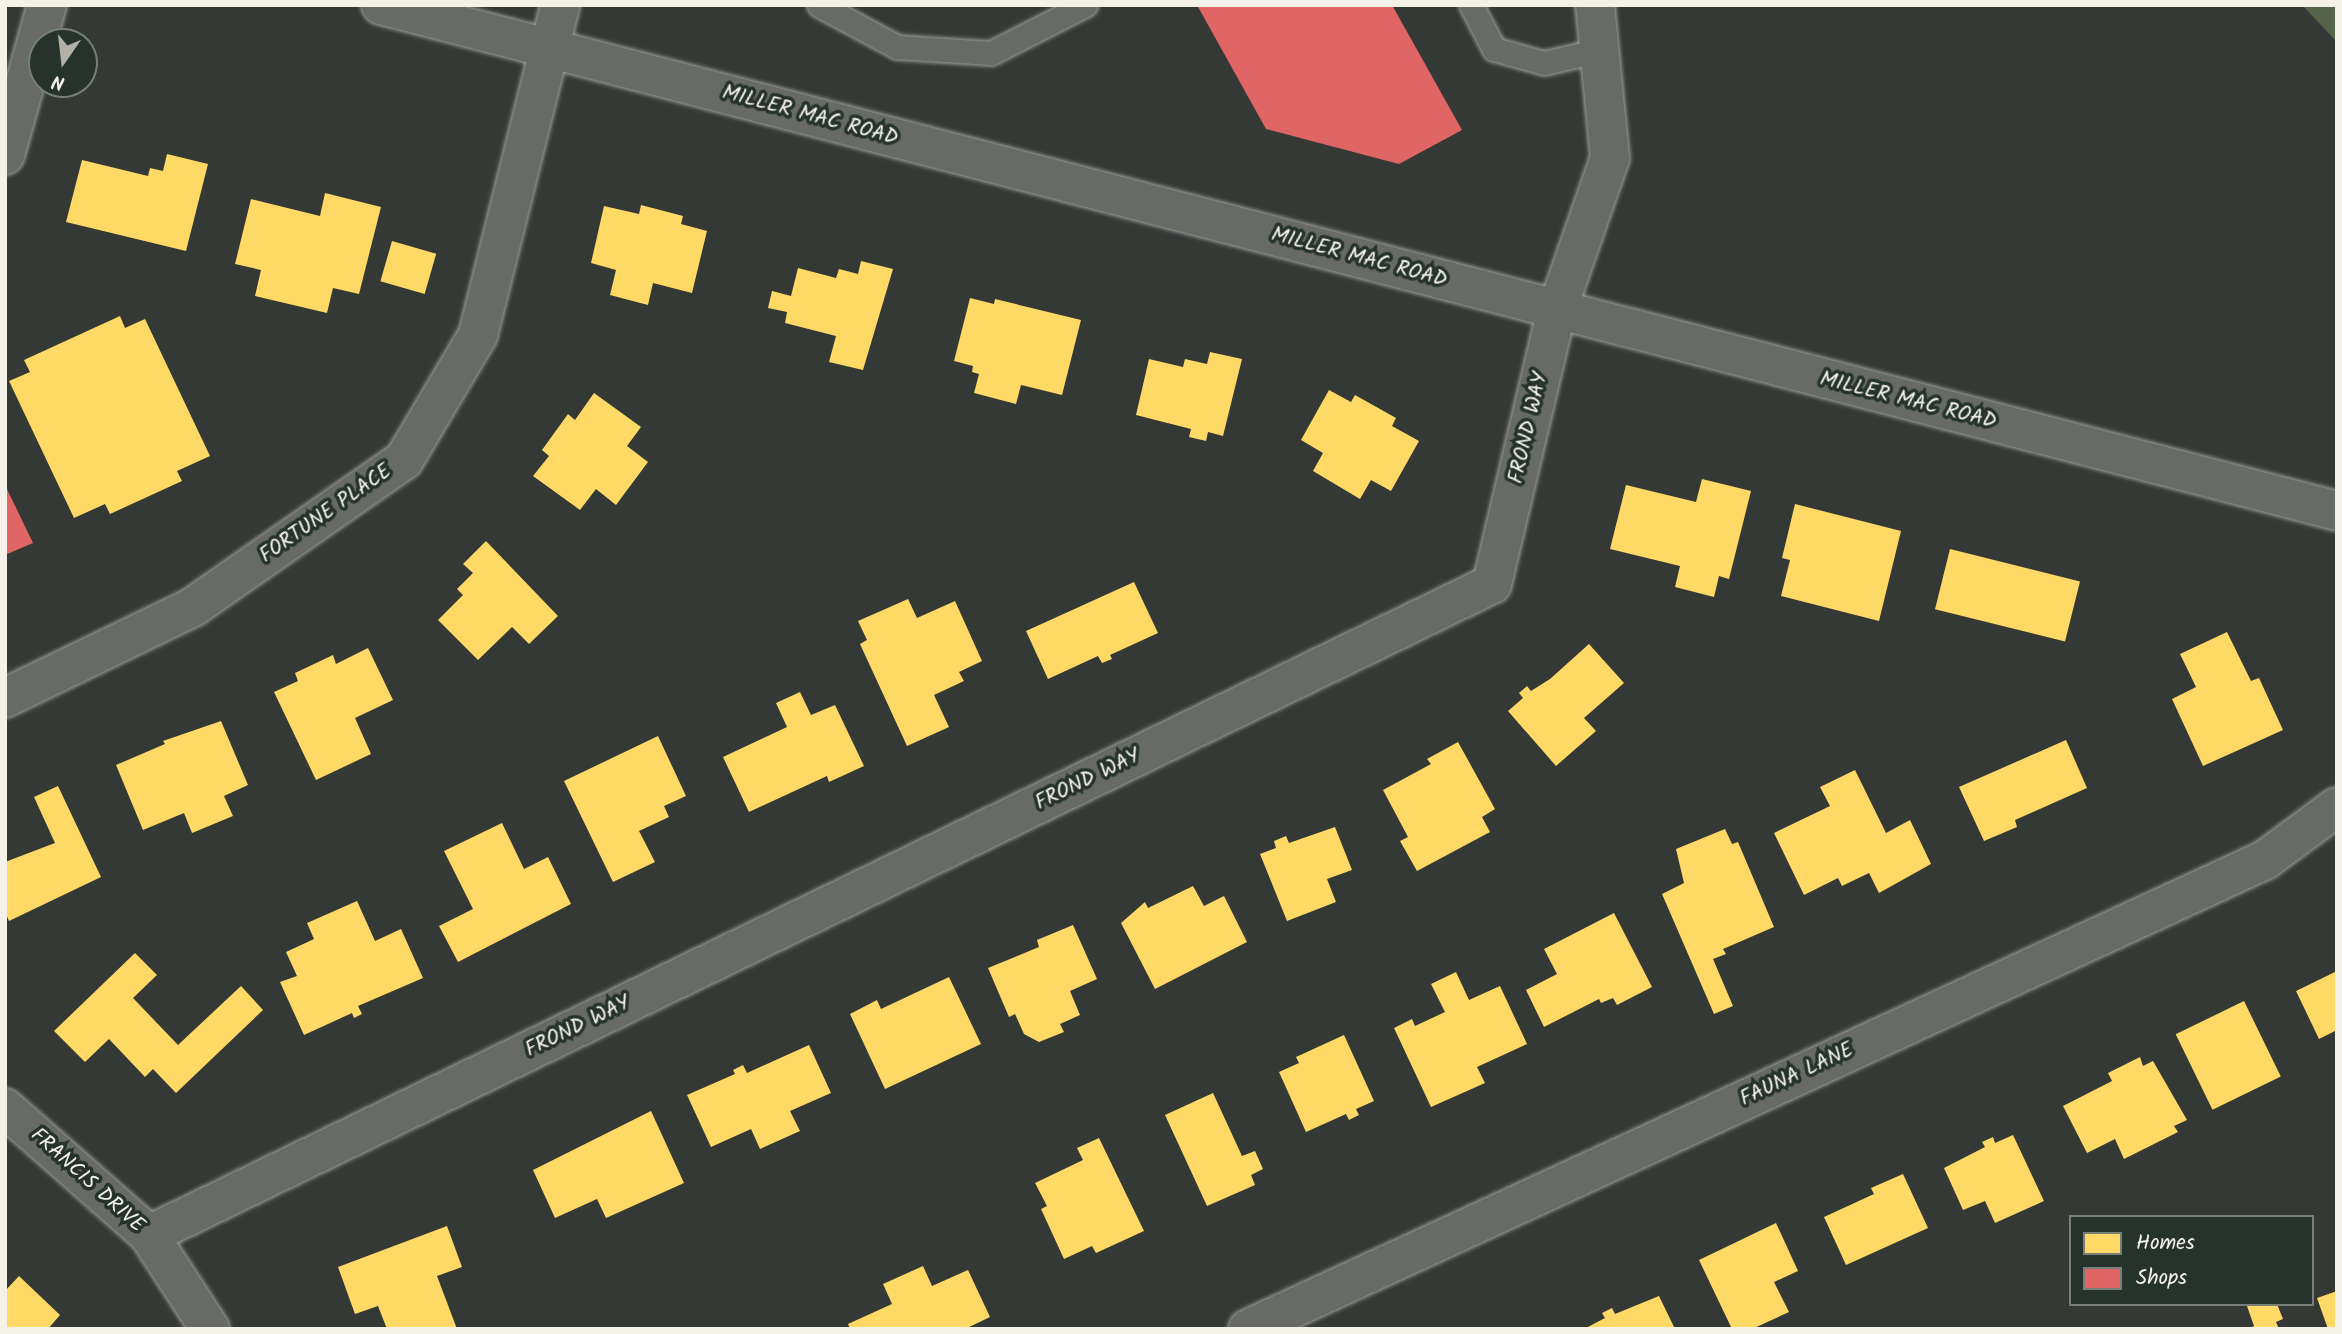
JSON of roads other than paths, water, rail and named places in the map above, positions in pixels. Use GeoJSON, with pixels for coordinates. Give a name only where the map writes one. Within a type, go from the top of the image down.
{"type":"FeatureCollection","features":[{"type":"Feature","properties":{"kind":"street"},"geometry":{"type":"LineString","coordinates":[[5,155],[47,5]]}},
{"type":"Feature","properties":{"kind":"street","name":"MILLER MAC ROAD"},"geometry":{"type":"LineString","coordinates":[[381,5],[2337,511]]}},
{"type":"Feature","properties":{"kind":"street","name":"FORTUNE PLACE"},"geometry":{"type":"LineString","coordinates":[[5,698],[193,607],[404,460],[478,335],[546,47],[560,5]]}},
{"type":"Feature","properties":{"kind":"street","name":"FROND WAY"},"geometry":{"type":"LineString","coordinates":[[149,1236],[1492,584],[1557,310],[1610,158],[1595,5]]}},
{"type":"Feature","properties":{"kind":"street","name":"FAUNA LANE"},"geometry":{"type":"LineString","coordinates":[[1248,1329],[2265,860],[2337,807]]}},
{"type":"Feature","properties":{"kind":"street","name":"FRANCIS DRIVE"},"geometry":{"type":"LineString","coordinates":[[5,1108],[149,1236],[210,1329]]}},
{"type":"Feature","properties":{"kind":"lane"},"geometry":{"type":"LineString","coordinates":[[818,5],[897,47],[991,53],[1085,5]]}},
{"type":"Feature","properties":{"kind":"lane"},"geometry":{"type":"LineString","coordinates":[[1471,5],[1494,49],[1544,63],[1600,50]]}}]}
